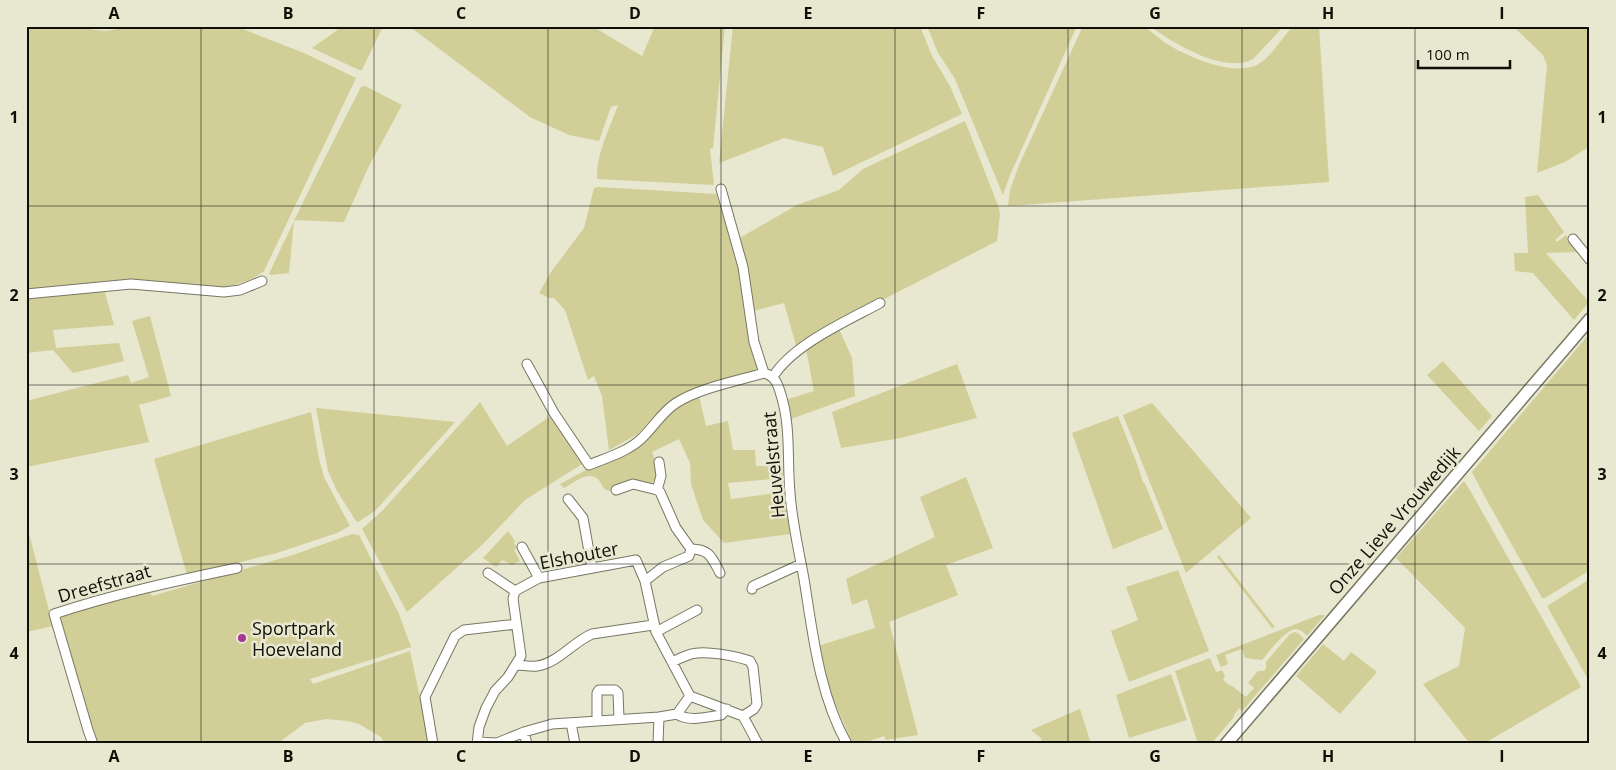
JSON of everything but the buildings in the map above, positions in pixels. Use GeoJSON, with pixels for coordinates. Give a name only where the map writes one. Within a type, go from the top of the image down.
{"type":"FeatureCollection","features":[{"type":"Feature","properties":{"kind":"main road","name":"Onze Lieve Vrouwedijk"},"geometry":{"type":"LineString","coordinates":[[1226,744],[1464,470],[1590,320]]}},
{"type":"Feature","properties":{"kind":"street","name":"Heuvelstraat"},"geometry":{"type":"LineString","coordinates":[[721,189],[743,267],[754,342],[768,375],[781,395],[786,413],[790,497],[816,651],[829,704],[847,744]]}},
{"type":"Feature","properties":{"kind":"street"},"geometry":{"type":"LineString","coordinates":[[1573,238],[1590,260]]}},
{"type":"Feature","properties":{"kind":"street"},"geometry":{"type":"LineString","coordinates":[[26,294],[131,284],[224,292],[240,290],[262,281]]}},
{"type":"Feature","properties":{"kind":"street"},"geometry":{"type":"LineString","coordinates":[[527,364],[554,413],[589,465],[632,446],[676,403],[693,394],[768,375],[804,346],[880,303]]}},
{"type":"Feature","properties":{"kind":"street"},"geometry":{"type":"LineString","coordinates":[[657,490],[661,476],[658,462]]}},
{"type":"Feature","properties":{"kind":"street"},"geometry":{"type":"LineString","coordinates":[[616,490],[633,484],[660,492],[676,528],[691,549]]}},
{"type":"Feature","properties":{"kind":"street"},"geometry":{"type":"LineString","coordinates":[[568,499],[583,518],[592,568]]}},
{"type":"Feature","properties":{"kind":"street"},"geometry":{"type":"LineString","coordinates":[[522,547],[539,578]]}},
{"type":"Feature","properties":{"kind":"street"},"geometry":{"type":"LineString","coordinates":[[691,549],[700,549],[707,552],[720,573]]}},
{"type":"Feature","properties":{"kind":"street"},"geometry":{"type":"LineString","coordinates":[[691,549],[689,556],[664,567],[645,581],[655,629],[690,696],[743,716],[758,744]]}},
{"type":"Feature","properties":{"kind":"street","name":"Elshouter"},"geometry":{"type":"LineString","coordinates":[[515,591],[539,578],[636,560],[645,581]]}},
{"type":"Feature","properties":{"kind":"street"},"geometry":{"type":"LineString","coordinates":[[752,589],[753,586],[801,564]]}},
{"type":"Feature","properties":{"kind":"street","name":"Dreefstraat"},"geometry":{"type":"LineString","coordinates":[[93,744],[54,614],[92,601],[144,587],[237,568]]}},
{"type":"Feature","properties":{"kind":"street"},"geometry":{"type":"LineString","coordinates":[[488,573],[515,591],[513,599],[520,656],[517,665],[495,691],[486,708],[479,727],[478,743],[497,743],[524,732],[552,724],[619,718],[659,717],[677,714],[683,718],[710,717],[722,715],[727,709]]}},
{"type":"Feature","properties":{"kind":"street"},"geometry":{"type":"LineString","coordinates":[[517,665],[537,666],[546,663],[592,634],[655,629],[696,610]]}},
{"type":"Feature","properties":{"kind":"street"},"geometry":{"type":"LineString","coordinates":[[433,744],[425,697],[455,636],[464,630],[516,624]]}},
{"type":"Feature","properties":{"kind":"street"},"geometry":{"type":"LineString","coordinates":[[672,662],[692,654],[702,653],[750,661],[753,667],[757,704],[754,709],[743,716]]}},
{"type":"Feature","properties":{"kind":"street"},"geometry":{"type":"LineString","coordinates":[[597,720],[597,693],[599,690],[615,690],[618,693],[619,718]]}},
{"type":"Feature","properties":{"kind":"street"},"geometry":{"type":"LineString","coordinates":[[677,714],[690,696]]}},
{"type":"Feature","properties":{"kind":"street"},"geometry":{"type":"LineString","coordinates":[[658,744],[659,717]]}},
{"type":"Feature","properties":{"kind":"street"},"geometry":{"type":"LineString","coordinates":[[572,728],[575,744]]}},
{"type":"Feature","properties":{"kind":"street"},"geometry":{"type":"LineString","coordinates":[[524,732],[527,744]]}},
{"type":"Feature","properties":{"kind":"shaded area"},"geometry":{"type":"Polygon","coordinates":[[[68,25],[105,31],[125,26],[235,26],[304,53],[356,78],[264,271],[246,281],[225,287],[123,281],[26,289],[26,26],[68,25]]]}},
{"type":"Feature","properties":{"kind":"shaded area"},"geometry":{"type":"Polygon","coordinates":[[[1125,25],[1144,27],[1166,43],[1189,56],[1215,65],[1242,68],[1253,66],[1263,61],[1293,26],[1319,26],[1329,182],[1008,206],[1010,190],[1019,165],[1083,26],[1125,25]]]}},
{"type":"Feature","properties":{"kind":"shaded area"},"geometry":{"type":"Polygon","coordinates":[[[343,26],[383,26],[362,70],[312,48],[343,26]]]}},
{"type":"Feature","properties":{"kind":"shaded area"},"geometry":{"type":"Polygon","coordinates":[[[409,26],[592,26],[642,56],[655,26],[725,26],[713,148],[710,149],[714,185],[597,179],[601,151],[618,105],[611,107],[599,141],[569,135],[530,117],[409,26]]]}},
{"type":"Feature","properties":{"kind":"shaded area"},"geometry":{"type":"Polygon","coordinates":[[[733,26],[920,26],[932,56],[950,86],[962,114],[833,176],[823,147],[784,138],[719,163],[733,26]]]}},
{"type":"Feature","properties":{"kind":"shaded area"},"geometry":{"type":"Polygon","coordinates":[[[927,26],[1077,26],[1010,175],[1003,195],[955,79],[938,53],[927,26]]]}},
{"type":"Feature","properties":{"kind":"shaded area"},"geometry":{"type":"Polygon","coordinates":[[[1150,26],[1247,26],[1255,30],[1255,26],[1284,26],[1253,59],[1242,63],[1229,63],[1214,60],[1185,48],[1150,26]]]}},
{"type":"Feature","properties":{"kind":"shaded area"},"geometry":{"type":"Polygon","coordinates":[[[1513,26],[1590,26],[1590,146],[1565,162],[1537,173],[1547,65],[1543,55],[1513,26]]]}},
{"type":"Feature","properties":{"kind":"shaded area"},"geometry":{"type":"Polygon","coordinates":[[[365,86],[402,105],[368,168],[344,222],[294,220],[361,87],[365,86]]]}},
{"type":"Feature","properties":{"kind":"shaded area"},"geometry":{"type":"Polygon","coordinates":[[[965,121],[999,208],[997,241],[861,311],[797,349],[784,303],[753,311],[738,239],[797,205],[839,190],[863,169],[965,121]]]}},
{"type":"Feature","properties":{"kind":"shaded area"},"geometry":{"type":"Polygon","coordinates":[[[594,188],[716,194],[738,262],[759,369],[678,397],[662,408],[638,434],[609,450],[602,396],[594,376],[588,380],[565,310],[554,298],[549,298],[539,293],[551,272],[584,228],[594,188]]]}},
{"type":"Feature","properties":{"kind":"shaded area"},"geometry":{"type":"Polygon","coordinates":[[[1538,195],[1564,232],[1555,240],[1557,242],[1566,235],[1578,252],[1546,253],[1589,302],[1574,320],[1533,273],[1515,271],[1514,253],[1528,253],[1525,197],[1538,195]]]}},
{"type":"Feature","properties":{"kind":"shaded area"},"geometry":{"type":"Polygon","coordinates":[[[294,221],[289,273],[271,275],[269,274],[294,221]]]}},
{"type":"Feature","properties":{"kind":"shaded area"},"geometry":{"type":"Polygon","coordinates":[[[104,289],[114,325],[53,330],[56,348],[119,343],[124,361],[73,373],[53,350],[26,353],[26,296],[104,289]]]}},
{"type":"Feature","properties":{"kind":"shaded area"},"geometry":{"type":"Polygon","coordinates":[[[150,316],[171,396],[139,405],[149,442],[26,467],[26,401],[128,375],[131,383],[149,377],[132,321],[150,316]]]}},
{"type":"Feature","properties":{"kind":"shaded area"},"geometry":{"type":"Polygon","coordinates":[[[839,329],[852,358],[855,396],[788,420],[785,400],[814,391],[806,349],[839,329]]]}},
{"type":"Feature","properties":{"kind":"shaded area"},"geometry":{"type":"Polygon","coordinates":[[[1590,333],[1590,570],[1545,598],[1542,598],[1472,472],[1590,333]]]}},
{"type":"Feature","properties":{"kind":"shaded area"},"geometry":{"type":"Polygon","coordinates":[[[1443,361],[1492,416],[1479,431],[1427,375],[1443,361]]]}},
{"type":"Feature","properties":{"kind":"shaded area"},"geometry":{"type":"Polygon","coordinates":[[[957,364],[977,418],[901,438],[841,448],[832,412],[957,364]]]}},
{"type":"Feature","properties":{"kind":"shaded area"},"geometry":{"type":"Polygon","coordinates":[[[699,396],[706,426],[728,421],[733,450],[755,450],[756,466],[782,466],[783,478],[728,483],[731,499],[784,492],[790,534],[724,543],[703,520],[691,484],[690,463],[679,439],[652,452],[658,468],[658,475],[651,484],[633,482],[609,491],[603,488],[598,479],[590,476],[581,478],[564,488],[560,484],[595,465],[626,453],[673,407],[699,396]]]}},
{"type":"Feature","properties":{"kind":"shaded area"},"geometry":{"type":"Polygon","coordinates":[[[480,402],[507,446],[552,415],[583,461],[582,464],[525,500],[482,545],[407,612],[362,529],[383,510],[480,402]]]}},
{"type":"Feature","properties":{"kind":"shaded area"},"geometry":{"type":"Polygon","coordinates":[[[1152,403],[1251,518],[1186,573],[1123,415],[1152,403]]]}},
{"type":"Feature","properties":{"kind":"shaded area"},"geometry":{"type":"Polygon","coordinates":[[[316,408],[455,422],[375,511],[358,522],[337,491],[328,471],[316,408]]]}},
{"type":"Feature","properties":{"kind":"shaded area"},"geometry":{"type":"Polygon","coordinates":[[[311,412],[324,477],[350,526],[337,533],[277,553],[187,575],[154,459],[311,412]]]}},
{"type":"Feature","properties":{"kind":"shaded area"},"geometry":{"type":"Polygon","coordinates":[[[1118,416],[1163,529],[1113,549],[1072,433],[1118,416]]]}},
{"type":"Feature","properties":{"kind":"shaded area"},"geometry":{"type":"Polygon","coordinates":[[[966,477],[993,548],[946,565],[958,595],[889,622],[918,735],[886,740],[884,736],[861,744],[853,744],[827,685],[818,646],[875,628],[867,599],[852,605],[846,579],[935,537],[920,497],[966,477]]]}},
{"type":"Feature","properties":{"kind":"shaded area"},"geometry":{"type":"Polygon","coordinates":[[[1465,482],[1471,492],[1581,687],[1483,744],[1470,744],[1423,684],[1459,666],[1465,628],[1396,558],[1465,482]]]}},
{"type":"Feature","properties":{"kind":"shaded area"},"geometry":{"type":"Polygon","coordinates":[[[26,522],[53,626],[26,632],[26,522]]]}},
{"type":"Feature","properties":{"kind":"shaded area"},"geometry":{"type":"Polygon","coordinates":[[[508,531],[515,541],[514,543],[517,548],[514,550],[520,561],[512,565],[502,560],[496,567],[483,558],[508,531]]]}},
{"type":"Feature","properties":{"kind":"shaded area"},"geometry":{"type":"Polygon","coordinates":[[[352,534],[359,535],[399,614],[411,647],[310,679],[313,684],[410,651],[430,744],[384,744],[381,737],[359,724],[326,719],[305,723],[277,744],[95,744],[59,619],[62,614],[149,590],[152,596],[293,555],[352,534]]]}},
{"type":"Feature","properties":{"kind":"shaded area"},"geometry":{"type":"Polygon","coordinates":[[[1219,555],[1275,627],[1272,628],[1217,557],[1219,555]]]}},
{"type":"Feature","properties":{"kind":"shaded area"},"geometry":{"type":"Polygon","coordinates":[[[1178,570],[1209,651],[1129,682],[1111,631],[1138,620],[1126,587],[1178,570]]]}},
{"type":"Feature","properties":{"kind":"shaded area"},"geometry":{"type":"Polygon","coordinates":[[[1590,579],[1590,683],[1547,606],[1590,579]]]}},
{"type":"Feature","properties":{"kind":"shaded area"},"geometry":{"type":"Polygon","coordinates":[[[1319,615],[1325,615],[1307,636],[1297,629],[1293,629],[1278,641],[1262,660],[1245,658],[1242,649],[1225,655],[1228,664],[1221,667],[1216,655],[1319,615]]]}},
{"type":"Feature","properties":{"kind":"shaded area"},"geometry":{"type":"Polygon","coordinates":[[[1295,632],[1304,639],[1242,711],[1239,708],[1234,717],[1211,744],[1198,744],[1175,671],[1210,658],[1216,672],[1222,670],[1225,676],[1223,680],[1246,697],[1254,688],[1248,683],[1258,671],[1266,669],[1266,662],[1290,634],[1295,632]]]}},
{"type":"Feature","properties":{"kind":"shaded area"},"geometry":{"type":"Polygon","coordinates":[[[1323,644],[1344,661],[1351,652],[1377,672],[1340,714],[1296,676],[1323,644]]]}},
{"type":"Feature","properties":{"kind":"shaded area"},"geometry":{"type":"Polygon","coordinates":[[[1171,674],[1187,720],[1129,738],[1116,695],[1171,674]]]}},
{"type":"Feature","properties":{"kind":"shaded area"},"geometry":{"type":"Polygon","coordinates":[[[1080,709],[1091,744],[1042,744],[1041,738],[1031,730],[1080,709]]]}},
{"type":"Feature","properties":{"kind":"place","name":"Sportpark Hoeveland"},"geometry":{"type":"Point","coordinates":[242,638]}}]}
